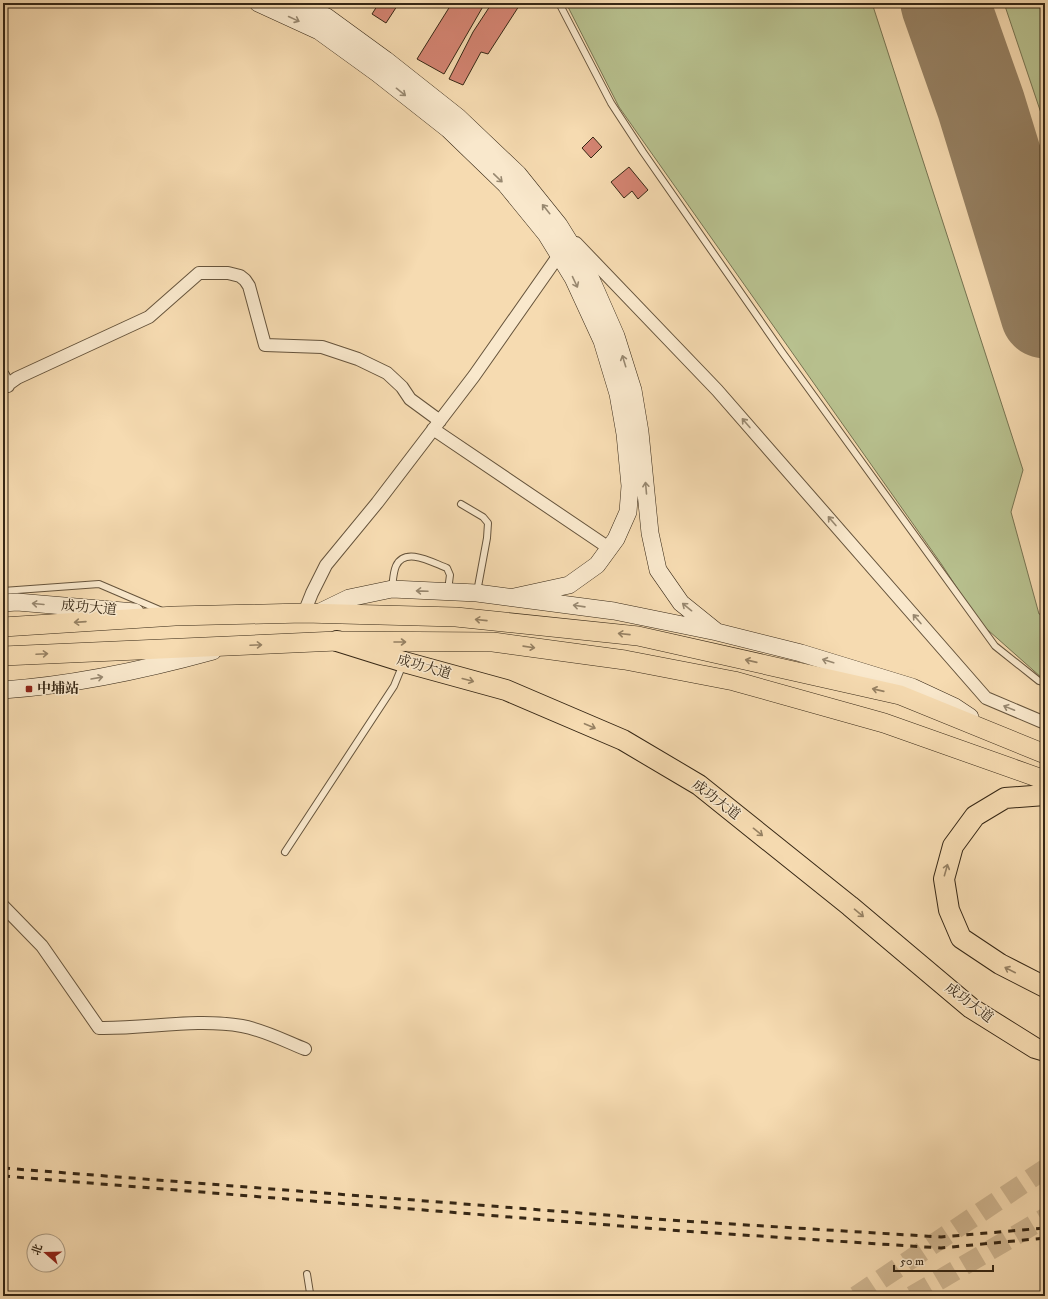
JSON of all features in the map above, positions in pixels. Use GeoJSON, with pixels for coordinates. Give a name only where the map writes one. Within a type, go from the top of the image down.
{"type":"FeatureCollection","features":[{"type":"Feature","properties":{"kind":"highway","name":"成功大道"},"geometry":{"type":"LineString","coordinates":[[337,641],[404,662],[506,690],[623,740],[699,785],[850,906],[971,1008],[1035,1048],[1045,1051]]}},
{"type":"Feature","properties":{"kind":"highway"},"geometry":{"type":"LineString","coordinates":[[1045,795],[1005,798],[974,816],[953,846],[944,879],[949,910],[961,938],[1000,964],[1045,987]]}},
{"type":"Feature","properties":{"kind":"main road"},"geometry":{"type":"LineString","coordinates":[[258,3],[319,31],[377,72],[448,130],[506,186],[546,234],[573,278],[602,341],[620,408],[630,486],[628,512],[616,539],[597,565],[569,585],[514,597]]}},
{"type":"Feature","properties":{"kind":"main road"},"geometry":{"type":"LineString","coordinates":[[296,3],[327,17],[386,60],[458,117],[518,174],[559,225],[587,270],[616,336],[633,390],[640,432],[650,533],[658,570],[681,603],[717,632]]}},
{"type":"Feature","properties":{"kind":"main road"},"geometry":{"type":"LineString","coordinates":[[311,613],[349,598],[392,589],[514,597],[614,611],[717,632],[801,653],[912,687],[955,707],[1004,739],[1045,747]]}},
{"type":"Feature","properties":{"kind":"main road","name":"成功大道"},"geometry":{"type":"LineString","coordinates":[[3,603],[17,602],[175,616]]}},
{"type":"Feature","properties":{"kind":"main road"},"geometry":{"type":"LineString","coordinates":[[3,627],[175,616],[311,613],[456,617],[638,636],[900,695],[1004,739],[1045,754]]}},
{"type":"Feature","properties":{"kind":"main road"},"geometry":{"type":"LineString","coordinates":[[3,656],[337,641],[493,642],[625,660],[734,681],[884,723],[1045,780]]}},
{"type":"Feature","properties":{"kind":"main road"},"geometry":{"type":"LineString","coordinates":[[3,690],[50,686],[149,669],[233,646]]}},
{"type":"Feature","properties":{"kind":"street"},"geometry":{"type":"LineString","coordinates":[[559,225],[717,390],[986,698],[1045,723]]}},
{"type":"Feature","properties":{"kind":"street"},"geometry":{"type":"LineString","coordinates":[[311,613],[312,592],[326,564],[479,370],[559,255]]}},
{"type":"Feature","properties":{"kind":"street"},"geometry":{"type":"LineString","coordinates":[[3,375],[5,387],[17,378],[148,317],[199,272],[228,273],[240,276],[249,286],[265,345],[322,347],[358,358],[387,373],[402,387],[410,399],[436,425],[610,548]]}},
{"type":"Feature","properties":{"kind":"street"},"geometry":{"type":"LineString","coordinates":[[3,906],[42,946],[99,1028],[139,1028],[194,1022],[226,1024],[257,1030],[305,1049]]}},
{"type":"Feature","properties":{"kind":"lane"},"geometry":{"type":"LineString","coordinates":[[559,3],[611,103],[782,352],[995,646],[1039,681],[1045,683]]}},
{"type":"Feature","properties":{"kind":"lane"},"geometry":{"type":"LineString","coordinates":[[461,504],[483,517],[488,523],[487,538],[477,594]]}},
{"type":"Feature","properties":{"kind":"lane"},"geometry":{"type":"LineString","coordinates":[[392,589],[396,567],[401,559],[411,556],[447,568],[450,575],[447,592]]}},
{"type":"Feature","properties":{"kind":"lane"},"geometry":{"type":"LineString","coordinates":[[3,591],[99,584],[175,616]]}},
{"type":"Feature","properties":{"kind":"lane"},"geometry":{"type":"LineString","coordinates":[[285,852],[394,686],[404,662]]}},
{"type":"Feature","properties":{"kind":"lane"},"geometry":{"type":"LineString","coordinates":[[307,1274],[309,1296]]}},
{"type":"Feature","properties":{"kind":"green space"},"geometry":{"type":"Polygon","coordinates":[[[566,3],[872,3],[1023,470],[1011,512],[1039,614],[1045,615],[1045,678],[1042,678],[980,623],[942,565],[619,107],[566,3]]]}},
{"type":"Feature","properties":{"kind":"green space"},"geometry":{"type":"Polygon","coordinates":[[[1004,3],[1045,3],[1045,125],[1004,3]]]}},
{"type":"Feature","properties":{"kind":"building"},"geometry":{"type":"Polygon","coordinates":[[[379,3],[399,3],[386,23],[372,14],[379,3]]]}},
{"type":"Feature","properties":{"kind":"building"},"geometry":{"type":"Polygon","coordinates":[[[452,3],[485,3],[444,74],[417,59],[452,3]]]}},
{"type":"Feature","properties":{"kind":"building"},"geometry":{"type":"Polygon","coordinates":[[[492,3],[516,3],[519,6],[488,54],[481,52],[463,85],[449,79],[473,32],[492,3]]]}},
{"type":"Feature","properties":{"kind":"building"},"geometry":{"type":"Polygon","coordinates":[[[593,137],[602,147],[591,158],[582,148],[593,137]]]}},
{"type":"Feature","properties":{"kind":"building"},"geometry":{"type":"Polygon","coordinates":[[[629,167],[648,190],[638,199],[632,191],[624,198],[611,182],[629,167]]]}},
{"type":"Feature","properties":{"kind":"taxiway"},"geometry":{"type":"LineString","coordinates":[[981,105],[997,158],[1010,192],[1031,222],[1045,233]]}},
{"type":"Feature","properties":{"kind":"runway"},"geometry":{"type":"LineString","coordinates":[[945,3],[981,105],[1045,314]]}},
{"type":"Feature","properties":{"kind":"tunnel"},"geometry":{"type":"LineString","coordinates":[[856,1296],[1045,1169]]}},
{"type":"Feature","properties":{"kind":"tunnel"},"geometry":{"type":"LineString","coordinates":[[912,1296],[1045,1218]]}},
{"type":"Feature","properties":{"kind":"railway"},"geometry":{"type":"LineString","coordinates":[[3,1168],[683,1221],[941,1237],[1045,1228]]}},
{"type":"Feature","properties":{"kind":"railway"},"geometry":{"type":"LineString","coordinates":[[3,1176],[683,1231],[941,1248],[1045,1238]]}},
{"type":"Feature","properties":{"kind":"place","name":"中埔站"},"geometry":{"type":"Point","coordinates":[29,689]}}]}
